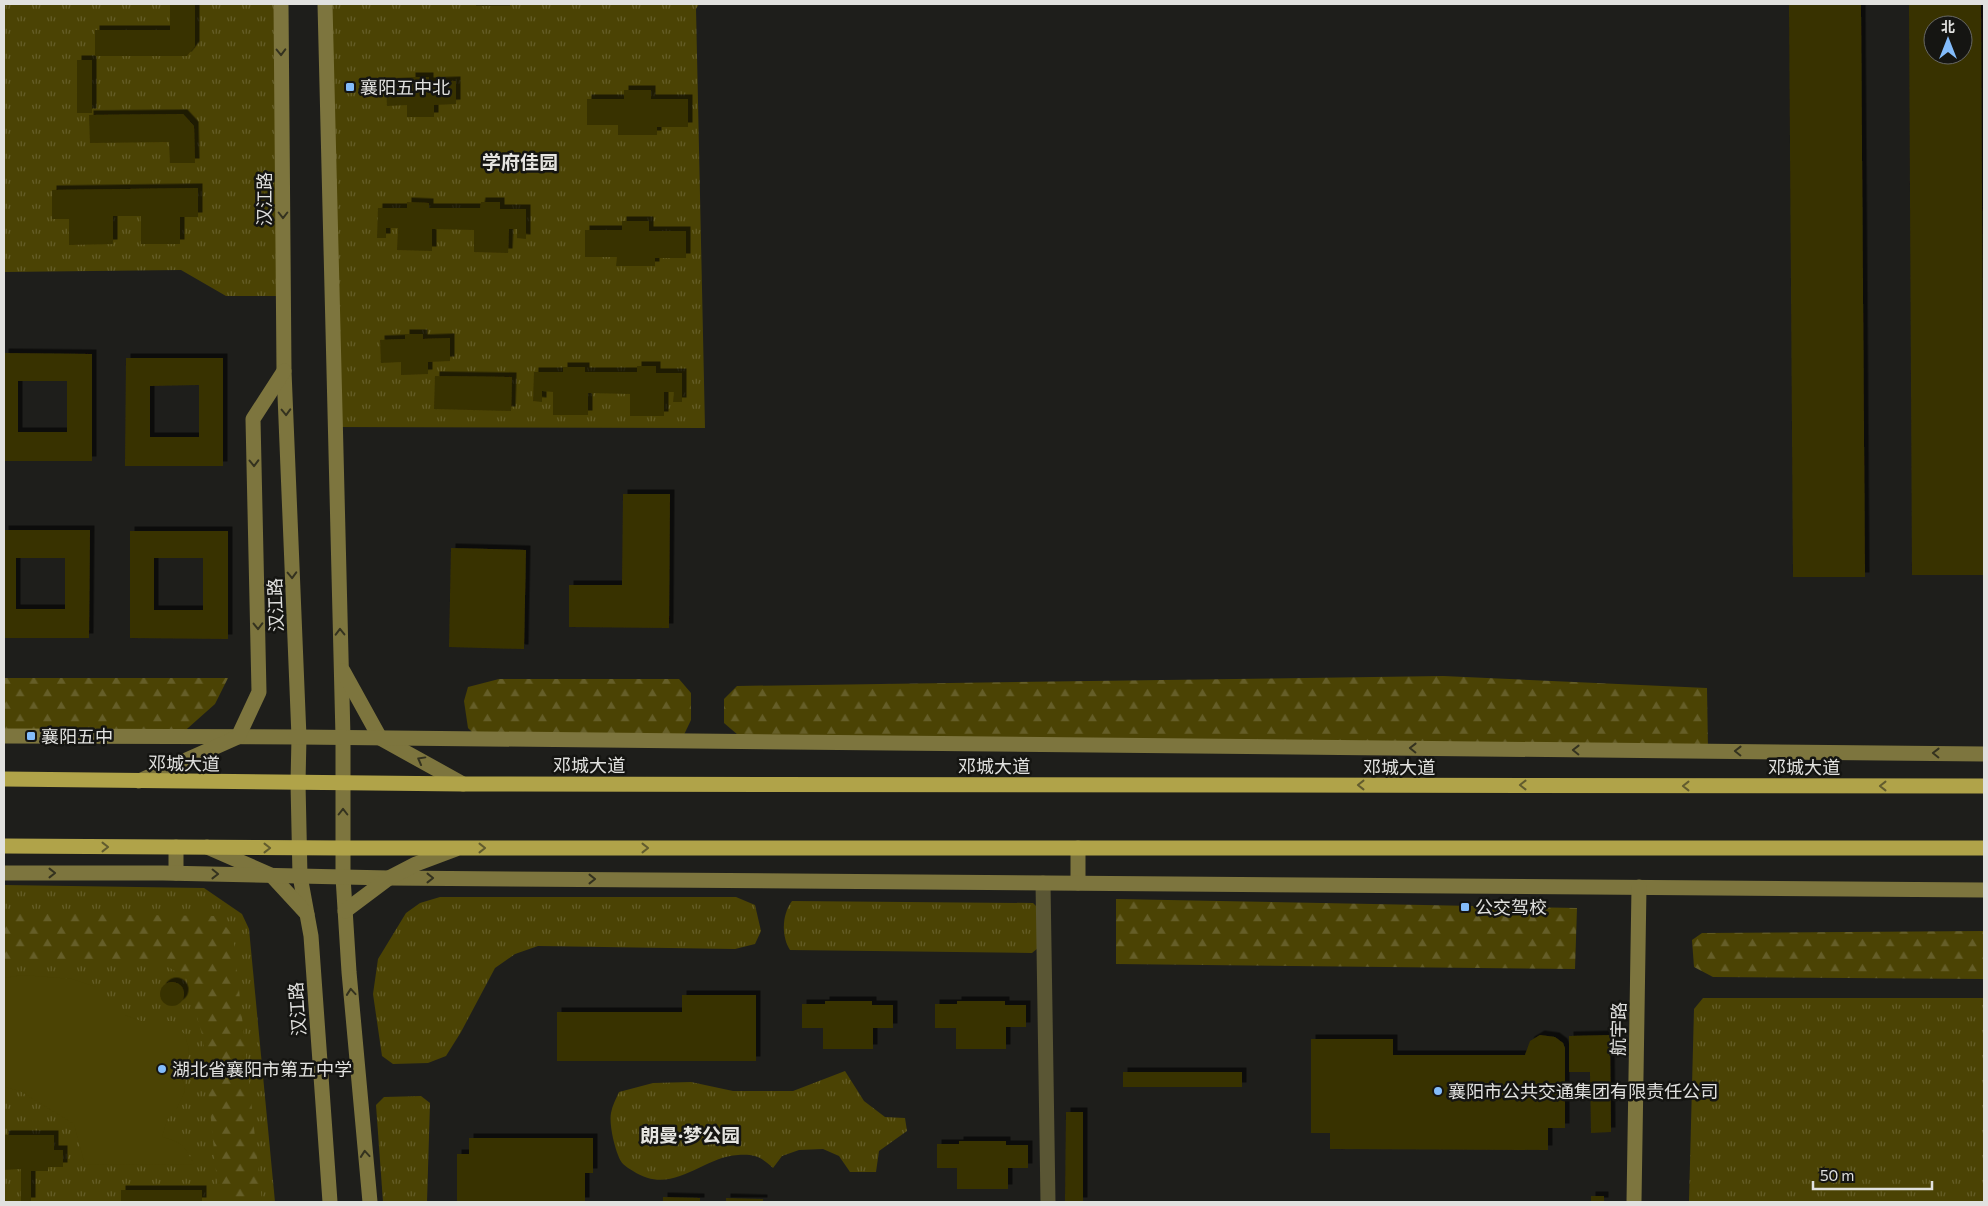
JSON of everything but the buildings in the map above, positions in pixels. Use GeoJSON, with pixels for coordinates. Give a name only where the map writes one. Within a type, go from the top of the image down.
{"type":"FeatureCollection","features":[{"type":"Feature","properties":{"kind":"highway","name":"邓城大道"},"geometry":{"type":"LineString","coordinates":[[4,779],[463,784],[1984,786]]}},
{"type":"Feature","properties":{"kind":"highway"},"geometry":{"type":"LineString","coordinates":[[4,846],[300,848],[1984,848]]}},
{"type":"Feature","properties":{"kind":"street","name":"汉江路"},"geometry":{"type":"LineString","coordinates":[[281,4],[284,371],[299,737],[300,876],[311,936],[330,1202]]}},
{"type":"Feature","properties":{"kind":"street"},"geometry":{"type":"LineString","coordinates":[[325,4],[343,737],[343,877],[370,1202]]}},
{"type":"Feature","properties":{"kind":"street"},"geometry":{"type":"LineString","coordinates":[[139,781],[238,737],[259,692],[253,419],[284,371]]}},
{"type":"Feature","properties":{"kind":"street"},"geometry":{"type":"LineString","coordinates":[[341,668],[380,738],[463,784]]}},
{"type":"Feature","properties":{"kind":"street"},"geometry":{"type":"LineString","coordinates":[[4,736],[343,737],[1984,754]]}},
{"type":"Feature","properties":{"kind":"street"},"geometry":{"type":"LineString","coordinates":[[176,847],[176,873]]}},
{"type":"Feature","properties":{"kind":"street"},"geometry":{"type":"LineString","coordinates":[[207,847],[272,876],[307,914]]}},
{"type":"Feature","properties":{"kind":"street"},"geometry":{"type":"LineString","coordinates":[[345,910],[389,878],[416,864],[458,848]]}},
{"type":"Feature","properties":{"kind":"street"},"geometry":{"type":"LineString","coordinates":[[1078,848],[1078,883]]}},
{"type":"Feature","properties":{"kind":"street"},"geometry":{"type":"LineString","coordinates":[[4,874],[176,873],[389,878],[1984,890]]}},
{"type":"Feature","properties":{"kind":"street"},"geometry":{"type":"LineString","coordinates":[[1043,883],[1048,1202]]}},
{"type":"Feature","properties":{"kind":"street","name":"航宇路"},"geometry":{"type":"LineString","coordinates":[[1634,1202],[1639,887]]}},
{"type":"Feature","properties":{"kind":"green space"},"geometry":{"type":"Polygon","coordinates":[[[4,4],[281,4],[283,296],[226,296],[181,270],[4,272],[4,4]]]}},
{"type":"Feature","properties":{"kind":"green space"},"geometry":{"type":"Polygon","coordinates":[[[325,4],[699,4],[696,9],[705,428],[335,427],[325,4]]]}},
{"type":"Feature","properties":{"kind":"green space"},"geometry":{"type":"Polygon","coordinates":[[[1443,676],[1707,688],[1708,751],[745,741],[724,723],[724,699],[737,686],[1443,676]]]}},
{"type":"Feature","properties":{"kind":"green space"},"geometry":{"type":"Polygon","coordinates":[[[4,678],[228,678],[215,704],[179,736],[4,736],[4,678]]]}},
{"type":"Feature","properties":{"kind":"green space"},"geometry":{"type":"Polygon","coordinates":[[[499,679],[679,679],[691,693],[691,720],[681,741],[479,739],[468,728],[464,701],[468,687],[499,679]]]}},
{"type":"Feature","properties":{"kind":"green space","name":"湖北省襄阳市第五中学"},"geometry":{"type":"Polygon","coordinates":[[[4,885],[204,888],[242,914],[249,929],[275,1202],[4,1202],[4,885]]]}},
{"type":"Feature","properties":{"kind":"green space"},"geometry":{"type":"Polygon","coordinates":[[[440,897],[736,897],[755,905],[761,931],[755,944],[735,949],[538,946],[515,954],[495,968],[446,1056],[428,1063],[393,1064],[382,1056],[373,994],[378,959],[406,913],[420,903],[440,897]]]}},
{"type":"Feature","properties":{"kind":"green space"},"geometry":{"type":"Polygon","coordinates":[[[1116,899],[1577,908],[1575,969],[1116,964],[1116,899]]]}},
{"type":"Feature","properties":{"kind":"green space"},"geometry":{"type":"Polygon","coordinates":[[[792,901],[1033,903],[1039,909],[1038,948],[1032,953],[790,950],[785,938],[784,925],[786,912],[792,901]]]}},
{"type":"Feature","properties":{"kind":"green space"},"geometry":{"type":"Polygon","coordinates":[[[4,913],[215,916],[233,934],[262,1202],[219,1202],[203,1038],[186,978],[159,961],[4,959],[4,913]]]}},
{"type":"Feature","properties":{"kind":"green space"},"geometry":{"type":"Polygon","coordinates":[[[1984,931],[1984,979],[1713,977],[1694,967],[1692,940],[1702,933],[1984,931]]]}},
{"type":"Feature","properties":{"kind":"green space"},"geometry":{"type":"Polygon","coordinates":[[[23,975],[72,979],[96,987],[125,1015],[141,1021],[172,1021],[185,1035],[189,1049],[184,1093],[177,1108],[167,1120],[162,1137],[182,1146],[194,1164],[85,1165],[74,1124],[20,1091],[4,1087],[4,978],[23,975]]]}},
{"type":"Feature","properties":{"kind":"green space"},"geometry":{"type":"Polygon","coordinates":[[[1703,998],[1984,998],[1984,1202],[1689,1202],[1694,1009],[1703,998]]]}},
{"type":"Feature","properties":{"kind":"green space"},"geometry":{"type":"Polygon","coordinates":[[[845,1071],[864,1101],[885,1117],[905,1118],[907,1131],[879,1151],[876,1172],[850,1172],[839,1156],[823,1149],[799,1150],[782,1156],[773,1168],[765,1161],[749,1155],[725,1157],[687,1174],[661,1180],[647,1178],[628,1168],[620,1161],[616,1151],[611,1118],[612,1108],[619,1092],[653,1083],[691,1082],[733,1091],[793,1091],[845,1071]]]}},
{"type":"Feature","properties":{"kind":"green space"},"geometry":{"type":"Polygon","coordinates":[[[421,1096],[430,1103],[427,1202],[383,1202],[376,1105],[384,1097],[421,1096]]]}},
{"type":"Feature","properties":{"kind":"place","name":"襄阳五中北"},"geometry":{"type":"Point","coordinates":[350,87]}},
{"type":"Feature","properties":{"kind":"place","name":"襄阳五中"},"geometry":{"type":"Point","coordinates":[31,736]}},
{"type":"Feature","properties":{"kind":"place","name":"公交驾校"},"geometry":{"type":"Point","coordinates":[1465,907]}},
{"type":"Feature","properties":{"kind":"place","name":"湖北省襄阳市第五中学"},"geometry":{"type":"Point","coordinates":[162,1069]}},
{"type":"Feature","properties":{"kind":"place","name":"襄阳市公共交通集团有限责任公司"},"geometry":{"type":"Point","coordinates":[1438,1091]}},
{"type":"Feature","properties":{"kind":"district","name":"学府佳园"},"geometry":{"type":"Point","coordinates":[520,161]}},
{"type":"Feature","properties":{"kind":"district","name":"朗曼·梦公园"},"geometry":{"type":"Point","coordinates":[690,1134]}}]}
